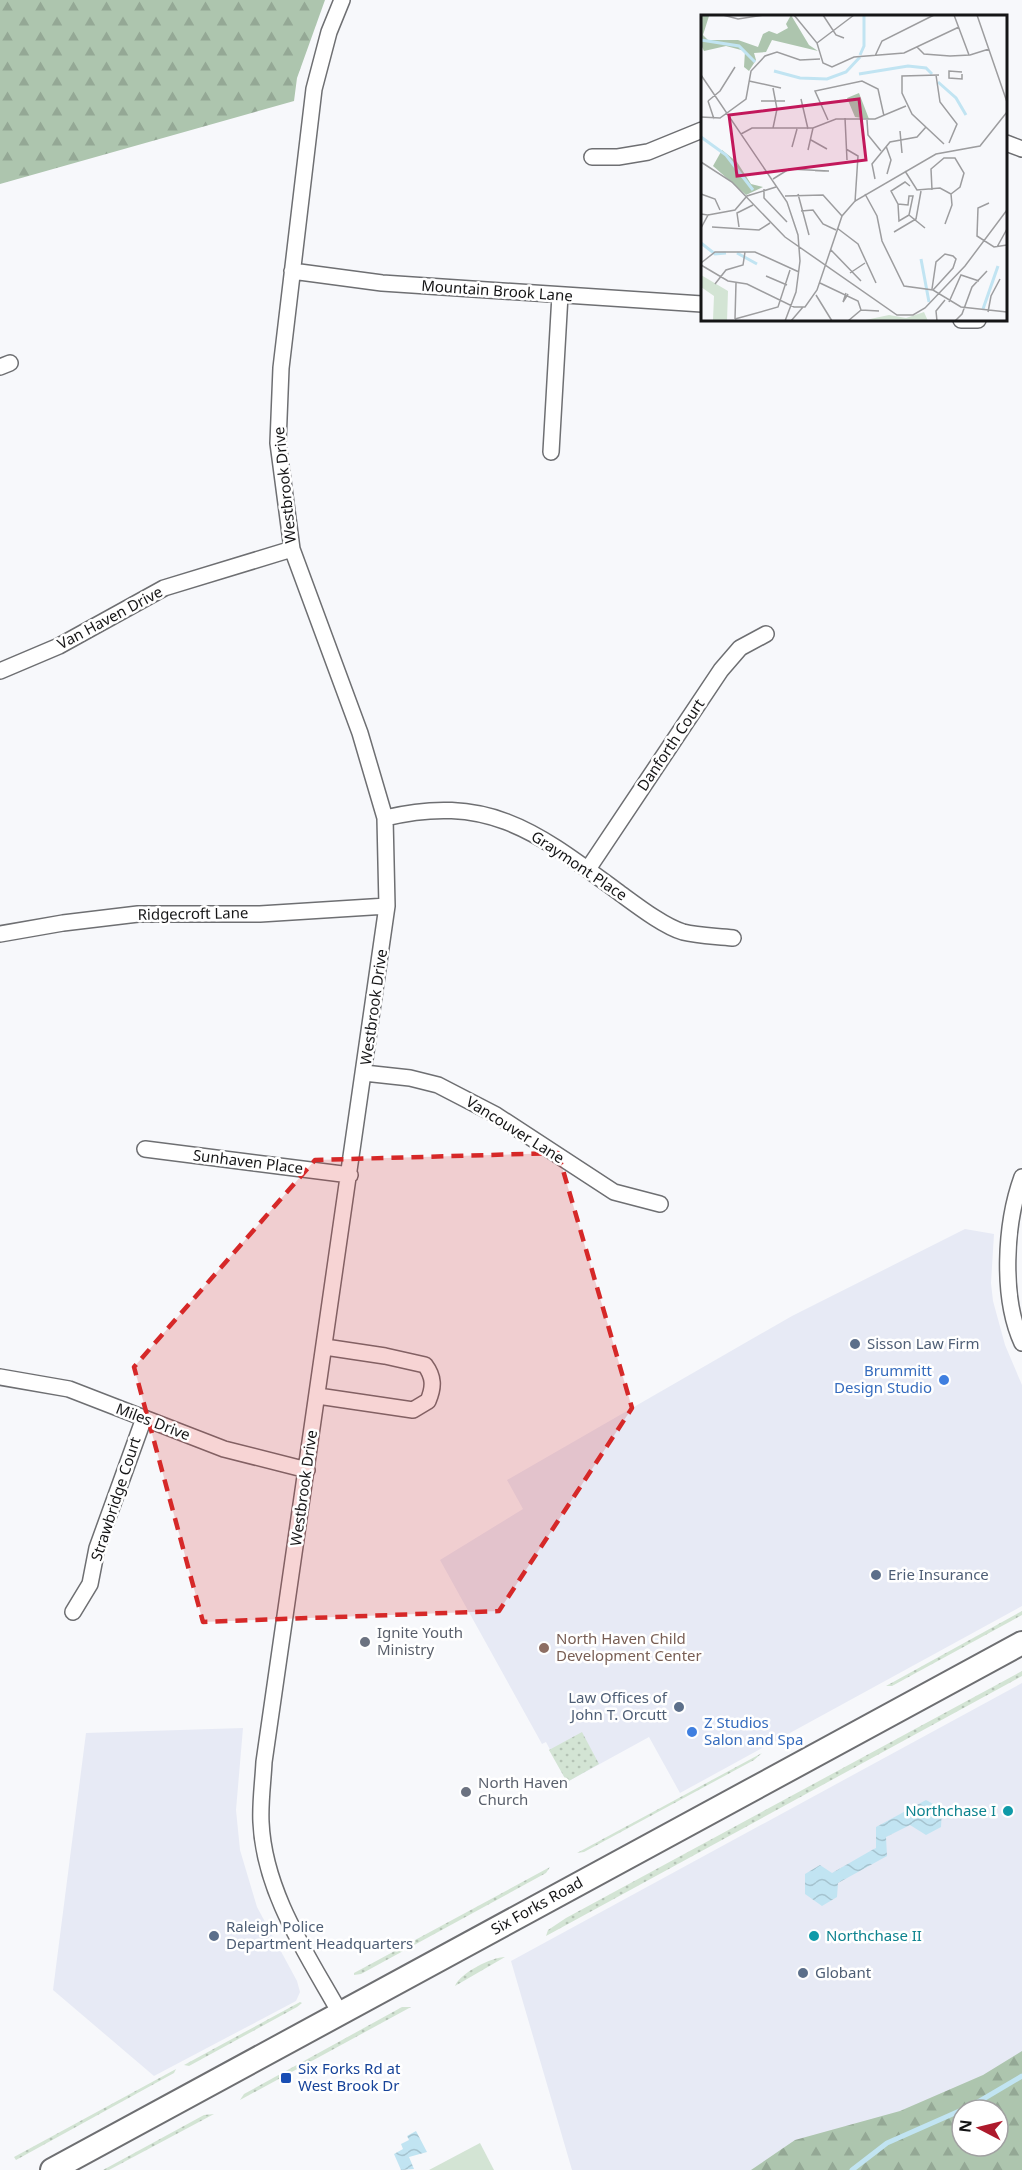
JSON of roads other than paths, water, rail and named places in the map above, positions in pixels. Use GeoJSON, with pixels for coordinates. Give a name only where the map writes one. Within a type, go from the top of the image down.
{"type":"FeatureCollection","features":[{"type":"Feature","properties":{"kind":"main road","name":"Six Forks Road"},"geometry":{"type":"LineString","coordinates":[[52,2170],[1022,1643]]}},
{"type":"Feature","properties":{"kind":"street","name":"Westbrook Drive"},"geometry":{"type":"LineString","coordinates":[[340,2013],[279,1902],[267,1866],[261,1822],[264,1762],[387,906],[385,818],[360,734],[292,549],[277,420],[314,89],[329,32],[342,0]]}},
{"type":"Feature","properties":{"kind":"street"},"geometry":{"type":"LineString","coordinates":[[592,157],[618,157],[648,152],[701,130]]}},
{"type":"Feature","properties":{"kind":"street"},"geometry":{"type":"LineString","coordinates":[[1007,144],[1022,149]]}},
{"type":"Feature","properties":{"kind":"street","name":"Mountain Brook Lane"},"geometry":{"type":"LineString","coordinates":[[292,271],[382,283],[701,304]]}},
{"type":"Feature","properties":{"kind":"street"},"geometry":{"type":"LineString","coordinates":[[551,452],[560,295]]}},
{"type":"Feature","properties":{"kind":"street","name":"Van Haven Drive"},"geometry":{"type":"LineString","coordinates":[[0,671],[59,646],[164,588],[292,549]]}},
{"type":"Feature","properties":{"kind":"street","name":"Danforth Court"},"geometry":{"type":"LineString","coordinates":[[588,869],[721,670],[740,648],[766,634]]}},
{"type":"Feature","properties":{"kind":"street","name":"Graymont Place"},"geometry":{"type":"LineString","coordinates":[[385,818],[419,810],[465,811],[504,819],[539,835],[639,907],[682,932],[733,938]]}},
{"type":"Feature","properties":{"kind":"street","name":"Ridgecroft Lane"},"geometry":{"type":"LineString","coordinates":[[0,934],[63,923],[138,914],[260,914],[387,906]]}},
{"type":"Feature","properties":{"kind":"street","name":"Vancouver Lane"},"geometry":{"type":"LineString","coordinates":[[364,1073],[410,1078],[438,1085],[496,1115],[614,1192],[660,1204]]}},
{"type":"Feature","properties":{"kind":"street","name":"Sunhaven Place"},"geometry":{"type":"LineString","coordinates":[[145,1149],[350,1175]]}},
{"type":"Feature","properties":{"kind":"street"},"geometry":{"type":"LineString","coordinates":[[1022,1177],[1009,1235],[1009,1294],[1013,1324],[1022,1343]]}},
{"type":"Feature","properties":{"kind":"street"},"geometry":{"type":"LineString","coordinates":[[318,1396],[412,1410],[428,1401],[432,1392],[432,1375],[425,1365],[325,1347]]}},
{"type":"Feature","properties":{"kind":"street","name":"Miles Drive"},"geometry":{"type":"LineString","coordinates":[[0,1377],[69,1389],[224,1449],[307,1470]]}},
{"type":"Feature","properties":{"kind":"street","name":"Strawbridge Court"},"geometry":{"type":"LineString","coordinates":[[73,1612],[90,1584],[97,1548],[144,1418]]}},
{"type":"Feature","properties":{"kind":"water"},"geometry":{"type":"Polygon","coordinates":[[[926,1800],[942,1809],[941,1827],[926,1835],[910,1825],[886,1837],[887,1856],[838,1883],[837,1897],[822,1906],[805,1894],[805,1874],[820,1865],[832,1873],[876,1848],[876,1827],[926,1800]]]}},
{"type":"Feature","properties":{"kind":"water"},"geometry":{"type":"Polygon","coordinates":[[[416,2131],[427,2152],[409,2157],[414,2169],[401,2170],[394,2154],[403,2149],[401,2144],[409,2140],[407,2136],[416,2131]]]}},
{"type":"Feature","properties":{"kind":"waterway"},"geometry":{"type":"LineString","coordinates":[[852,2170],[887,2143],[973,2105],[1022,2076]]}},
{"type":"Feature","properties":{"kind":"place","name":"Sisson Law Firm"},"geometry":{"type":"Point","coordinates":[855,1344]}},
{"type":"Feature","properties":{"kind":"place","name":"Brummitt Design Studio"},"geometry":{"type":"Point","coordinates":[944,1380]}},
{"type":"Feature","properties":{"kind":"place","name":"Erie Insurance"},"geometry":{"type":"Point","coordinates":[876,1575]}},
{"type":"Feature","properties":{"kind":"place","name":"Ignite Youth Ministry"},"geometry":{"type":"Point","coordinates":[365,1642]}},
{"type":"Feature","properties":{"kind":"place","name":"North Haven Child Development Center"},"geometry":{"type":"Point","coordinates":[544,1648]}},
{"type":"Feature","properties":{"kind":"place","name":"Law Offices of John T. Orcutt"},"geometry":{"type":"Point","coordinates":[679,1707]}},
{"type":"Feature","properties":{"kind":"place","name":"Z Studios Salon and Spa"},"geometry":{"type":"Point","coordinates":[692,1732]}},
{"type":"Feature","properties":{"kind":"place","name":"North Haven Church"},"geometry":{"type":"Point","coordinates":[466,1792]}},
{"type":"Feature","properties":{"kind":"place","name":"Northchase I"},"geometry":{"type":"Point","coordinates":[1008,1811]}},
{"type":"Feature","properties":{"kind":"place","name":"Raleigh Police Department Headquarters"},"geometry":{"type":"Point","coordinates":[214,1936]}},
{"type":"Feature","properties":{"kind":"place","name":"Northchase II"},"geometry":{"type":"Point","coordinates":[814,1936]}},
{"type":"Feature","properties":{"kind":"place","name":"Globant"},"geometry":{"type":"Point","coordinates":[803,1973]}},
{"type":"Feature","properties":{"kind":"place","name":"Six Forks Rd at West Brook Dr"},"geometry":{"type":"Point","coordinates":[286,2078]}}]}
